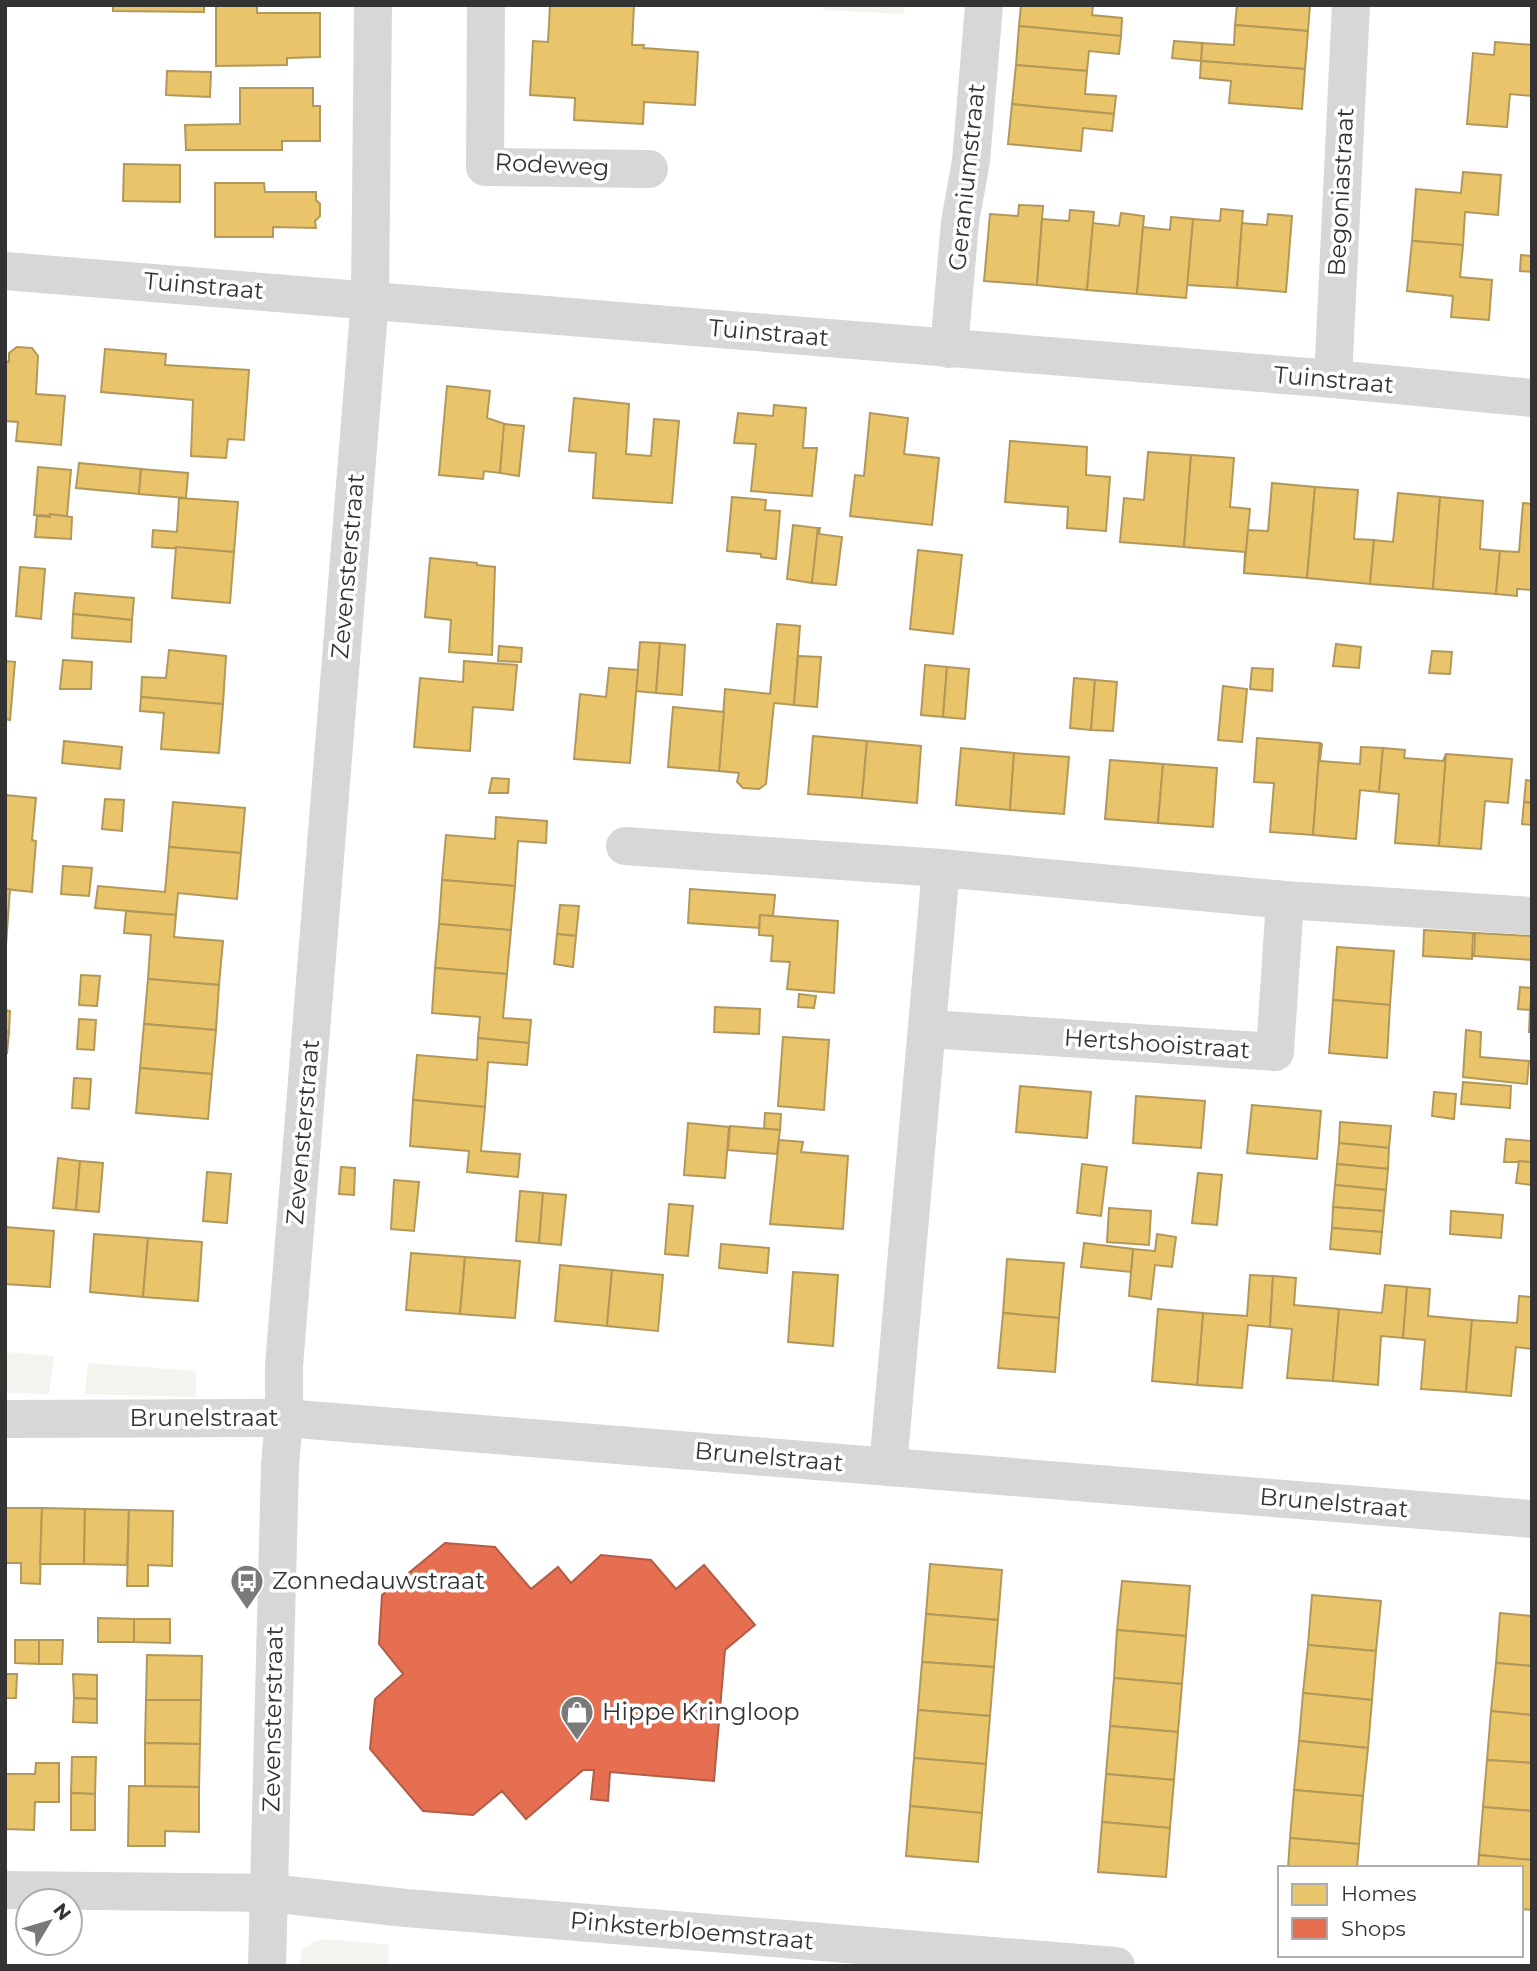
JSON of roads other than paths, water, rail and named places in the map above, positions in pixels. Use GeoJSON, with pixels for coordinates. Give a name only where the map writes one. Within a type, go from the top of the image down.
{"type":"FeatureCollection","features":[{"type":"Feature","properties":{"kind":"street"},"geometry":{"type":"LineString","coordinates":[[370,299],[373,5]]}},
{"type":"Feature","properties":{"kind":"street","name":"Rodeweg"},"geometry":{"type":"LineString","coordinates":[[486,5],[485,167],[649,169]]}},
{"type":"Feature","properties":{"kind":"street","name":"Geraniumstraat"},"geometry":{"type":"LineString","coordinates":[[949,349],[960,222],[971,161],[984,5]]}},
{"type":"Feature","properties":{"kind":"street","name":"Begoniastraat"},"geometry":{"type":"LineString","coordinates":[[1333,379],[1351,5]]}},
{"type":"Feature","properties":{"kind":"street","name":"Tuinstraat"},"geometry":{"type":"LineString","coordinates":[[5,271],[1333,379],[1532,398]]}},
{"type":"Feature","properties":{"kind":"street","name":"Zevensterstraat"},"geometry":{"type":"LineString","coordinates":[[267,1966],[284,1366],[370,299]]}},
{"type":"Feature","properties":{"kind":"street"},"geometry":{"type":"LineString","coordinates":[[625,846],[941,869],[1285,900],[1532,916]]}},
{"type":"Feature","properties":{"kind":"street"},"geometry":{"type":"LineString","coordinates":[[888,1467],[929,1029],[941,869]]}},
{"type":"Feature","properties":{"kind":"street","name":"Hertshooistraat"},"geometry":{"type":"LineString","coordinates":[[929,1029],[1275,1052],[1285,900]]}},
{"type":"Feature","properties":{"kind":"street","name":"Brunelstraat"},"geometry":{"type":"LineString","coordinates":[[5,1419],[284,1418],[1532,1519]]}},
{"type":"Feature","properties":{"kind":"street"},"geometry":{"type":"LineString","coordinates":[[5,1890],[269,1893]]}},
{"type":"Feature","properties":{"kind":"street","name":"Pinksterbloemstraat"},"geometry":{"type":"LineString","coordinates":[[269,1893],[887,1956],[1115,1966]]}},
{"type":"Feature","properties":{"kind":"place","name":"Zonnedauwstraat"},"geometry":{"type":"Point","coordinates":[247,1611]}},
{"type":"Feature","properties":{"kind":"place","name":"Hippe Kringloop"},"geometry":{"type":"Point","coordinates":[577,1742]}}]}
